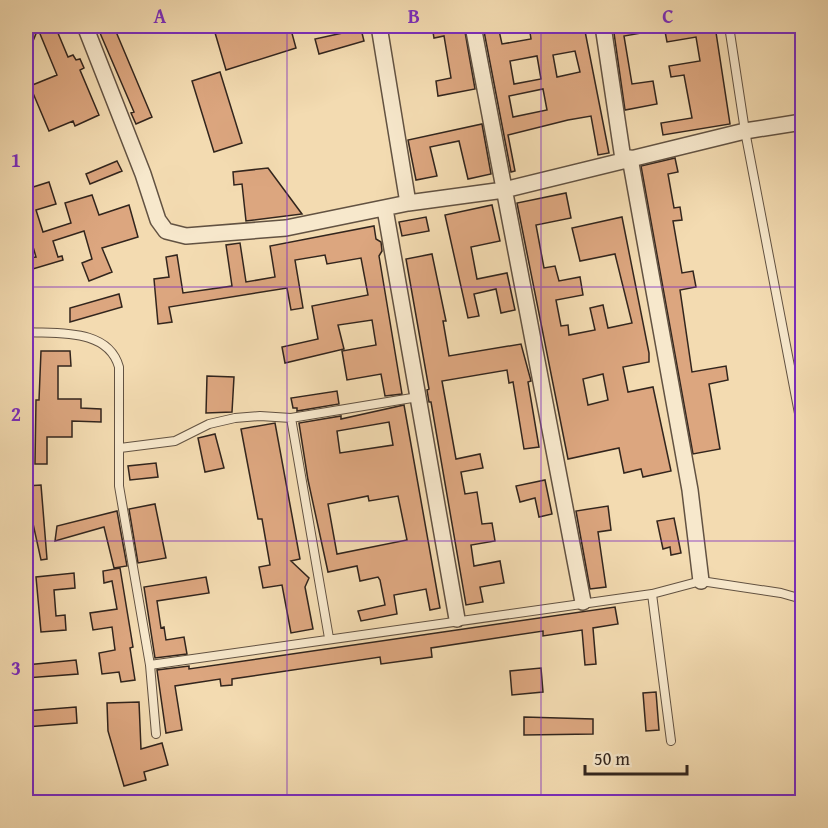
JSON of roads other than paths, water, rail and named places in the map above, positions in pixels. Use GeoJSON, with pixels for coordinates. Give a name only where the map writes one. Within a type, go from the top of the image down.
{"type":"FeatureCollection","features":[{"type":"Feature","properties":{"kind":"street"},"geometry":{"type":"LineString","coordinates":[[85,26],[143,174],[153,208],[166,231],[186,236],[286,228],[408,203],[504,190],[626,158],[745,131],[802,122]]}},
{"type":"Feature","properties":{"kind":"street"},"geometry":{"type":"LineString","coordinates":[[379,26],[408,203]]}},
{"type":"Feature","properties":{"kind":"street"},"geometry":{"type":"LineString","coordinates":[[473,26],[584,602]]}},
{"type":"Feature","properties":{"kind":"street"},"geometry":{"type":"LineString","coordinates":[[603,26],[690,490],[701,581]]}},
{"type":"Feature","properties":{"kind":"street"},"geometry":{"type":"LineString","coordinates":[[385,209],[420,397],[457,619]]}},
{"type":"Feature","properties":{"kind":"lane"},"geometry":{"type":"LineString","coordinates":[[729,26],[745,131],[802,429]]}},
{"type":"Feature","properties":{"kind":"lane"},"geometry":{"type":"LineString","coordinates":[[26,332],[90,337],[107,345],[119,367],[119,486],[150,664],[156,734]]}},
{"type":"Feature","properties":{"kind":"lane"},"geometry":{"type":"LineString","coordinates":[[120,448],[175,441],[209,424],[235,418],[260,416],[291,418],[420,397]]}},
{"type":"Feature","properties":{"kind":"lane"},"geometry":{"type":"LineString","coordinates":[[291,418],[329,639]]}},
{"type":"Feature","properties":{"kind":"lane"},"geometry":{"type":"LineString","coordinates":[[150,664],[457,619],[652,594],[701,581],[781,593],[802,599]]}},
{"type":"Feature","properties":{"kind":"lane"},"geometry":{"type":"LineString","coordinates":[[652,594],[671,741]]}}]}
